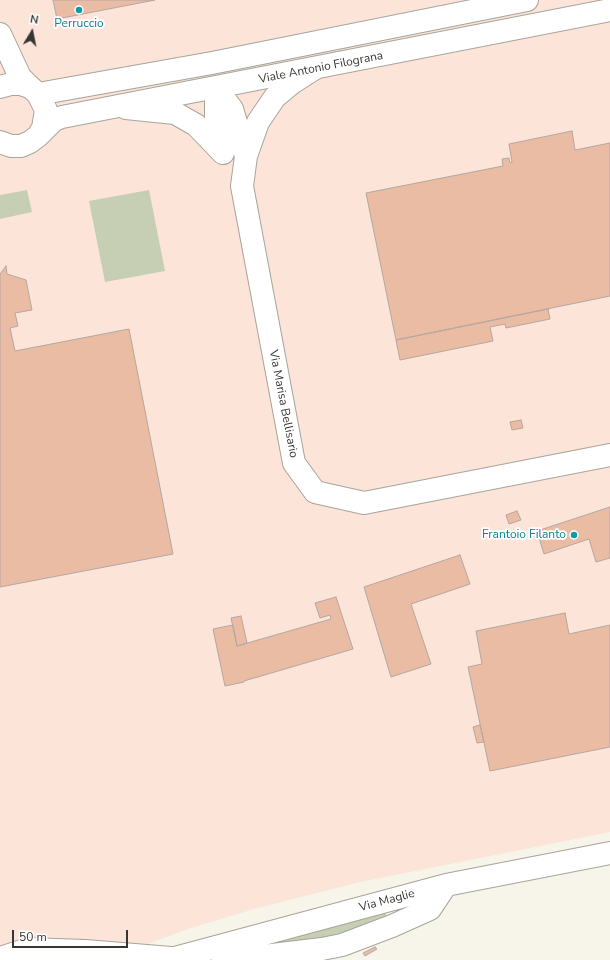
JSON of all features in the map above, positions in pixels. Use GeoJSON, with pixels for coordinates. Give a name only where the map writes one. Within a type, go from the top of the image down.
{"type":"FeatureCollection","features":[{"type":"Feature","properties":{"kind":"street"},"geometry":{"type":"LineString","coordinates":[[0,87],[11,84],[21,84],[34,90],[212,63],[528,0]]}},
{"type":"Feature","properties":{"kind":"street","name":"Viale Antonio Filograna"},"geometry":{"type":"LineString","coordinates":[[0,143],[11,146],[21,146],[38,136],[54,120],[610,10]]}},
{"type":"Feature","properties":{"kind":"street"},"geometry":{"type":"LineString","coordinates":[[0,34],[20,77],[34,90],[44,106],[46,119],[38,136]]}},
{"type":"Feature","properties":{"kind":"street"},"geometry":{"type":"LineString","coordinates":[[212,63],[216,88]]}},
{"type":"Feature","properties":{"kind":"street","name":"Via Marisa Bellisario"},"geometry":{"type":"LineString","coordinates":[[314,69],[292,83],[275,98],[258,122],[246,156],[242,186],[294,463],[315,492],[364,503],[610,455]]}},
{"type":"Feature","properties":{"kind":"street","name":"Via Marisa Bellisario"},"geometry":{"type":"LineString","coordinates":[[216,88],[232,109],[246,156]]}},
{"type":"Feature","properties":{"kind":"street","name":"Via Marisa Bellisario"},"geometry":{"type":"LineString","coordinates":[[216,88],[216,128],[223,152],[244,203]]}},
{"type":"Feature","properties":{"kind":"street","name":"Via Marisa Bellisario"},"geometry":{"type":"LineString","coordinates":[[117,107],[175,113],[196,125],[223,152]]}},
{"type":"Feature","properties":{"kind":"street","name":"Via Maglie"},"geometry":{"type":"LineString","coordinates":[[0,958],[28,949],[85,951],[169,959],[446,885],[610,853]]}},
{"type":"Feature","properties":{"kind":"street"},"geometry":{"type":"LineString","coordinates":[[208,948],[271,957],[325,955],[342,945],[392,926],[430,909],[446,885]]}},
{"type":"Feature","properties":{"kind":"street"},"geometry":{"type":"LineString","coordinates":[[391,900],[392,926]]}},
{"type":"Feature","properties":{"kind":"street"},"geometry":{"type":"LineString","coordinates":[[271,932],[271,957]]}},
{"type":"Feature","properties":{"kind":"shaded area"},"geometry":{"type":"Polygon","coordinates":[[[0,0],[610,0],[610,832],[360,882],[254,909],[188,929],[139,947],[45,938],[19,941],[0,946],[0,0]]]}},
{"type":"Feature","properties":{"kind":"green space"},"geometry":{"type":"Polygon","coordinates":[[[27,190],[32,212],[0,219],[0,195],[27,190]]]}},
{"type":"Feature","properties":{"kind":"green space"},"geometry":{"type":"Polygon","coordinates":[[[149,190],[165,271],[105,282],[89,201],[149,190]]]}},
{"type":"Feature","properties":{"kind":"green space"},"geometry":{"type":"Polygon","coordinates":[[[386,913],[386,920],[374,928],[285,945],[280,939],[386,913]]]}},
{"type":"Feature","properties":{"kind":"building","name":"Perruccio"},"geometry":{"type":"Polygon","coordinates":[[[53,0],[155,0],[57,19],[53,0]]]}},
{"type":"Feature","properties":{"kind":"building"},"geometry":{"type":"Polygon","coordinates":[[[572,131],[575,150],[610,143],[610,296],[396,340],[366,193],[503,166],[502,159],[509,158],[510,163],[512,162],[509,144],[572,131]]]}},
{"type":"Feature","properties":{"kind":"building"},"geometry":{"type":"Polygon","coordinates":[[[6,266],[7,274],[26,280],[32,310],[15,313],[18,326],[10,328],[15,351],[129,329],[173,554],[0,587],[0,274],[6,266]]]}},
{"type":"Feature","properties":{"kind":"building"},"geometry":{"type":"Polygon","coordinates":[[[548,309],[550,319],[506,328],[505,324],[490,327],[493,341],[400,360],[396,340],[548,309]]]}},
{"type":"Feature","properties":{"kind":"building"},"geometry":{"type":"Polygon","coordinates":[[[521,420],[523,428],[512,430],[510,422],[521,420]]]}},
{"type":"Feature","properties":{"kind":"building","name":"Frantoio Filanto"},"geometry":{"type":"Polygon","coordinates":[[[610,507],[610,558],[596,562],[589,539],[544,554],[537,531],[610,507]]]}},
{"type":"Feature","properties":{"kind":"building"},"geometry":{"type":"Polygon","coordinates":[[[517,511],[521,520],[509,524],[506,515],[517,511]]]}},
{"type":"Feature","properties":{"kind":"building"},"geometry":{"type":"Polygon","coordinates":[[[460,555],[470,584],[411,604],[431,664],[391,677],[364,587],[460,555]]]}},
{"type":"Feature","properties":{"kind":"building"},"geometry":{"type":"Polygon","coordinates":[[[336,597],[353,649],[244,682],[225,686],[213,629],[233,625],[237,646],[331,619],[330,615],[320,618],[315,603],[336,597]]]}},
{"type":"Feature","properties":{"kind":"building"},"geometry":{"type":"Polygon","coordinates":[[[565,613],[569,634],[610,625],[610,747],[490,771],[468,667],[482,664],[476,631],[565,613]]]}},
{"type":"Feature","properties":{"kind":"building"},"geometry":{"type":"Polygon","coordinates":[[[241,616],[247,643],[237,646],[231,618],[241,616]]]}},
{"type":"Feature","properties":{"kind":"building"},"geometry":{"type":"Polygon","coordinates":[[[480,725],[484,742],[477,743],[473,727],[480,725]]]}},
{"type":"Feature","properties":{"kind":"building"},"geometry":{"type":"Polygon","coordinates":[[[375,947],[377,949],[365,956],[363,953],[375,947]]]}},
{"type":"Feature","properties":{"kind":"place","name":"Perruccio"},"geometry":{"type":"Point","coordinates":[79,10]}},
{"type":"Feature","properties":{"kind":"place","name":"Frantoio Filanto"},"geometry":{"type":"Point","coordinates":[574,535]}}]}
